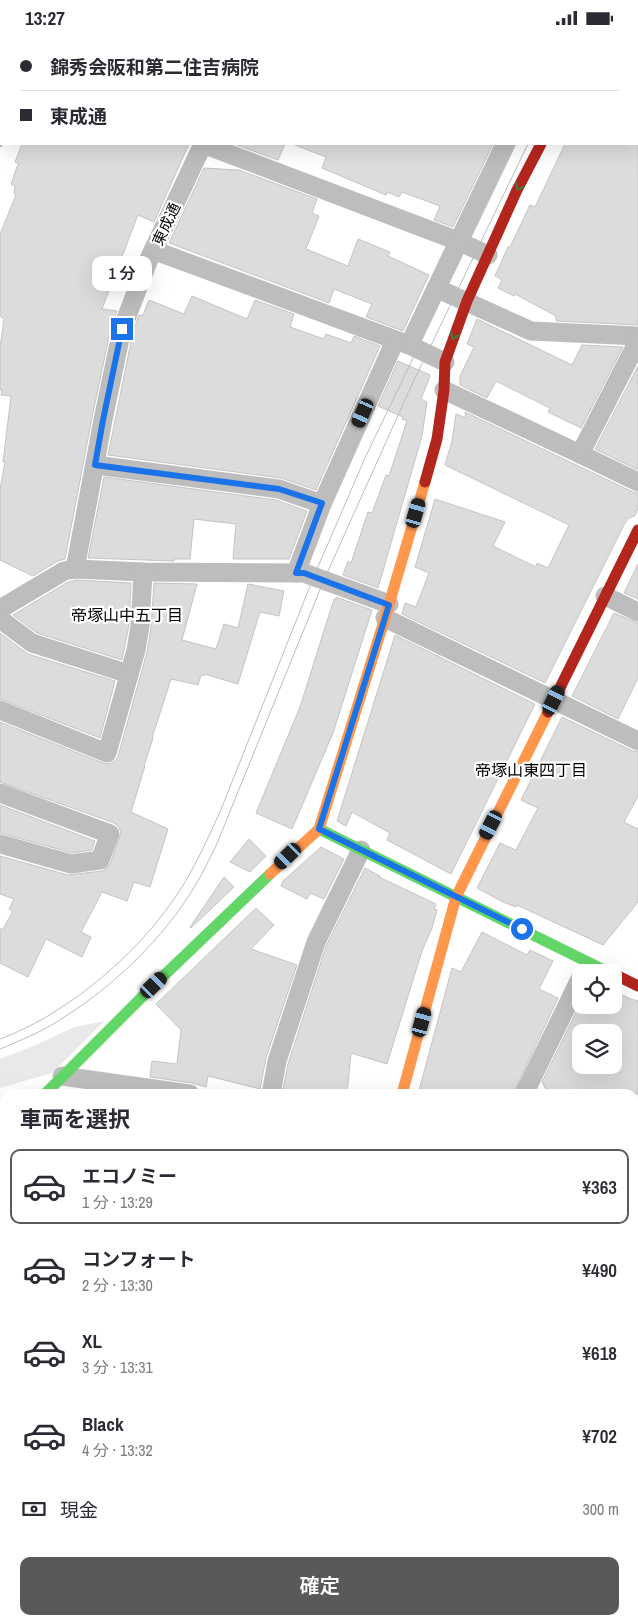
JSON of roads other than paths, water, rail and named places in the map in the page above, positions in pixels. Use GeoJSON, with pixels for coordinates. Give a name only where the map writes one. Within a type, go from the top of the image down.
{"type":"FeatureCollection","features":[{"type":"Feature","properties":{"kind":"street","name":"東成通"},"geometry":{"type":"LineString","coordinates":[[76,569],[103,420],[122,329],[153,250],[203,145]]}},
{"type":"Feature","properties":{"kind":"street"},"geometry":{"type":"LineString","coordinates":[[206,145],[458,241],[488,255]]}},
{"type":"Feature","properties":{"kind":"street"},"geometry":{"type":"LineString","coordinates":[[296,573],[322,503],[402,343],[436,288],[505,145]]}},
{"type":"Feature","properties":{"kind":"street"},"geometry":{"type":"LineString","coordinates":[[50,1089],[288,856],[319,829],[387,611],[437,439],[444,390],[445,362],[467,301],[517,191],[535,145]]}},
{"type":"Feature","properties":{"kind":"street"},"geometry":{"type":"LineString","coordinates":[[153,250],[402,343],[445,362]]}},
{"type":"Feature","properties":{"kind":"street"},"geometry":{"type":"LineString","coordinates":[[436,288],[531,331],[638,336]]}},
{"type":"Feature","properties":{"kind":"street"},"geometry":{"type":"LineString","coordinates":[[580,454],[638,341]]}},
{"type":"Feature","properties":{"kind":"street"},"geometry":{"type":"LineString","coordinates":[[444,390],[638,483]]}},
{"type":"Feature","properties":{"kind":"street"},"geometry":{"type":"LineString","coordinates":[[95,465],[279,489],[322,503]]}},
{"type":"Feature","properties":{"kind":"street"},"geometry":{"type":"LineString","coordinates":[[403,1089],[456,897],[638,530]]}},
{"type":"Feature","properties":{"kind":"street"},"geometry":{"type":"LineString","coordinates":[[0,609],[64,571],[76,569],[143,572],[304,573],[387,611],[554,700],[638,741]]}},
{"type":"Feature","properties":{"kind":"street"},"geometry":{"type":"LineString","coordinates":[[0,710],[107,753],[136,650],[140,626],[143,572]]}},
{"type":"Feature","properties":{"kind":"street"},"geometry":{"type":"LineString","coordinates":[[605,596],[638,612]]}},
{"type":"Feature","properties":{"kind":"street"},"geometry":{"type":"LineString","coordinates":[[0,619],[32,643],[129,674]]}},
{"type":"Feature","properties":{"kind":"street"},"geometry":{"type":"LineString","coordinates":[[0,793],[110,835],[100,860],[71,864],[0,844]]}},
{"type":"Feature","properties":{"kind":"street"},"geometry":{"type":"LineString","coordinates":[[319,829],[456,897],[573,964]]}},
{"type":"Feature","properties":{"kind":"street"},"geometry":{"type":"LineString","coordinates":[[272,1089],[277,1061],[316,942],[361,850]]}},
{"type":"Feature","properties":{"kind":"street"},"geometry":{"type":"LineString","coordinates":[[622,978],[638,986]]}},
{"type":"Feature","properties":{"kind":"street"},"geometry":{"type":"LineString","coordinates":[[526,1089],[572,995]]}},
{"type":"Feature","properties":{"kind":"street"},"geometry":{"type":"LineString","coordinates":[[62,1076],[154,1089]]}},
{"type":"Feature","properties":{"kind":"tram line"},"geometry":{"type":"LineString","coordinates":[[0,1039],[46,1017],[92,986],[113,968],[150,930],[175,898],[190,873],[222,807],[314,576],[365,458],[516,145]]}},
{"type":"Feature","properties":{"kind":"tram line"},"geometry":{"type":"LineString","coordinates":[[0,1049],[54,1024],[118,977],[153,942],[198,881],[216,846],[324,580],[408,393],[528,145]]}},
{"type":"Feature","properties":{"kind":"district","name":"帝塚山中五丁目"},"geometry":{"type":"Point","coordinates":[127,615]}},
{"type":"Feature","properties":{"kind":"district","name":"帝塚山東四丁目"},"geometry":{"type":"Point","coordinates":[531,770]}}]}
